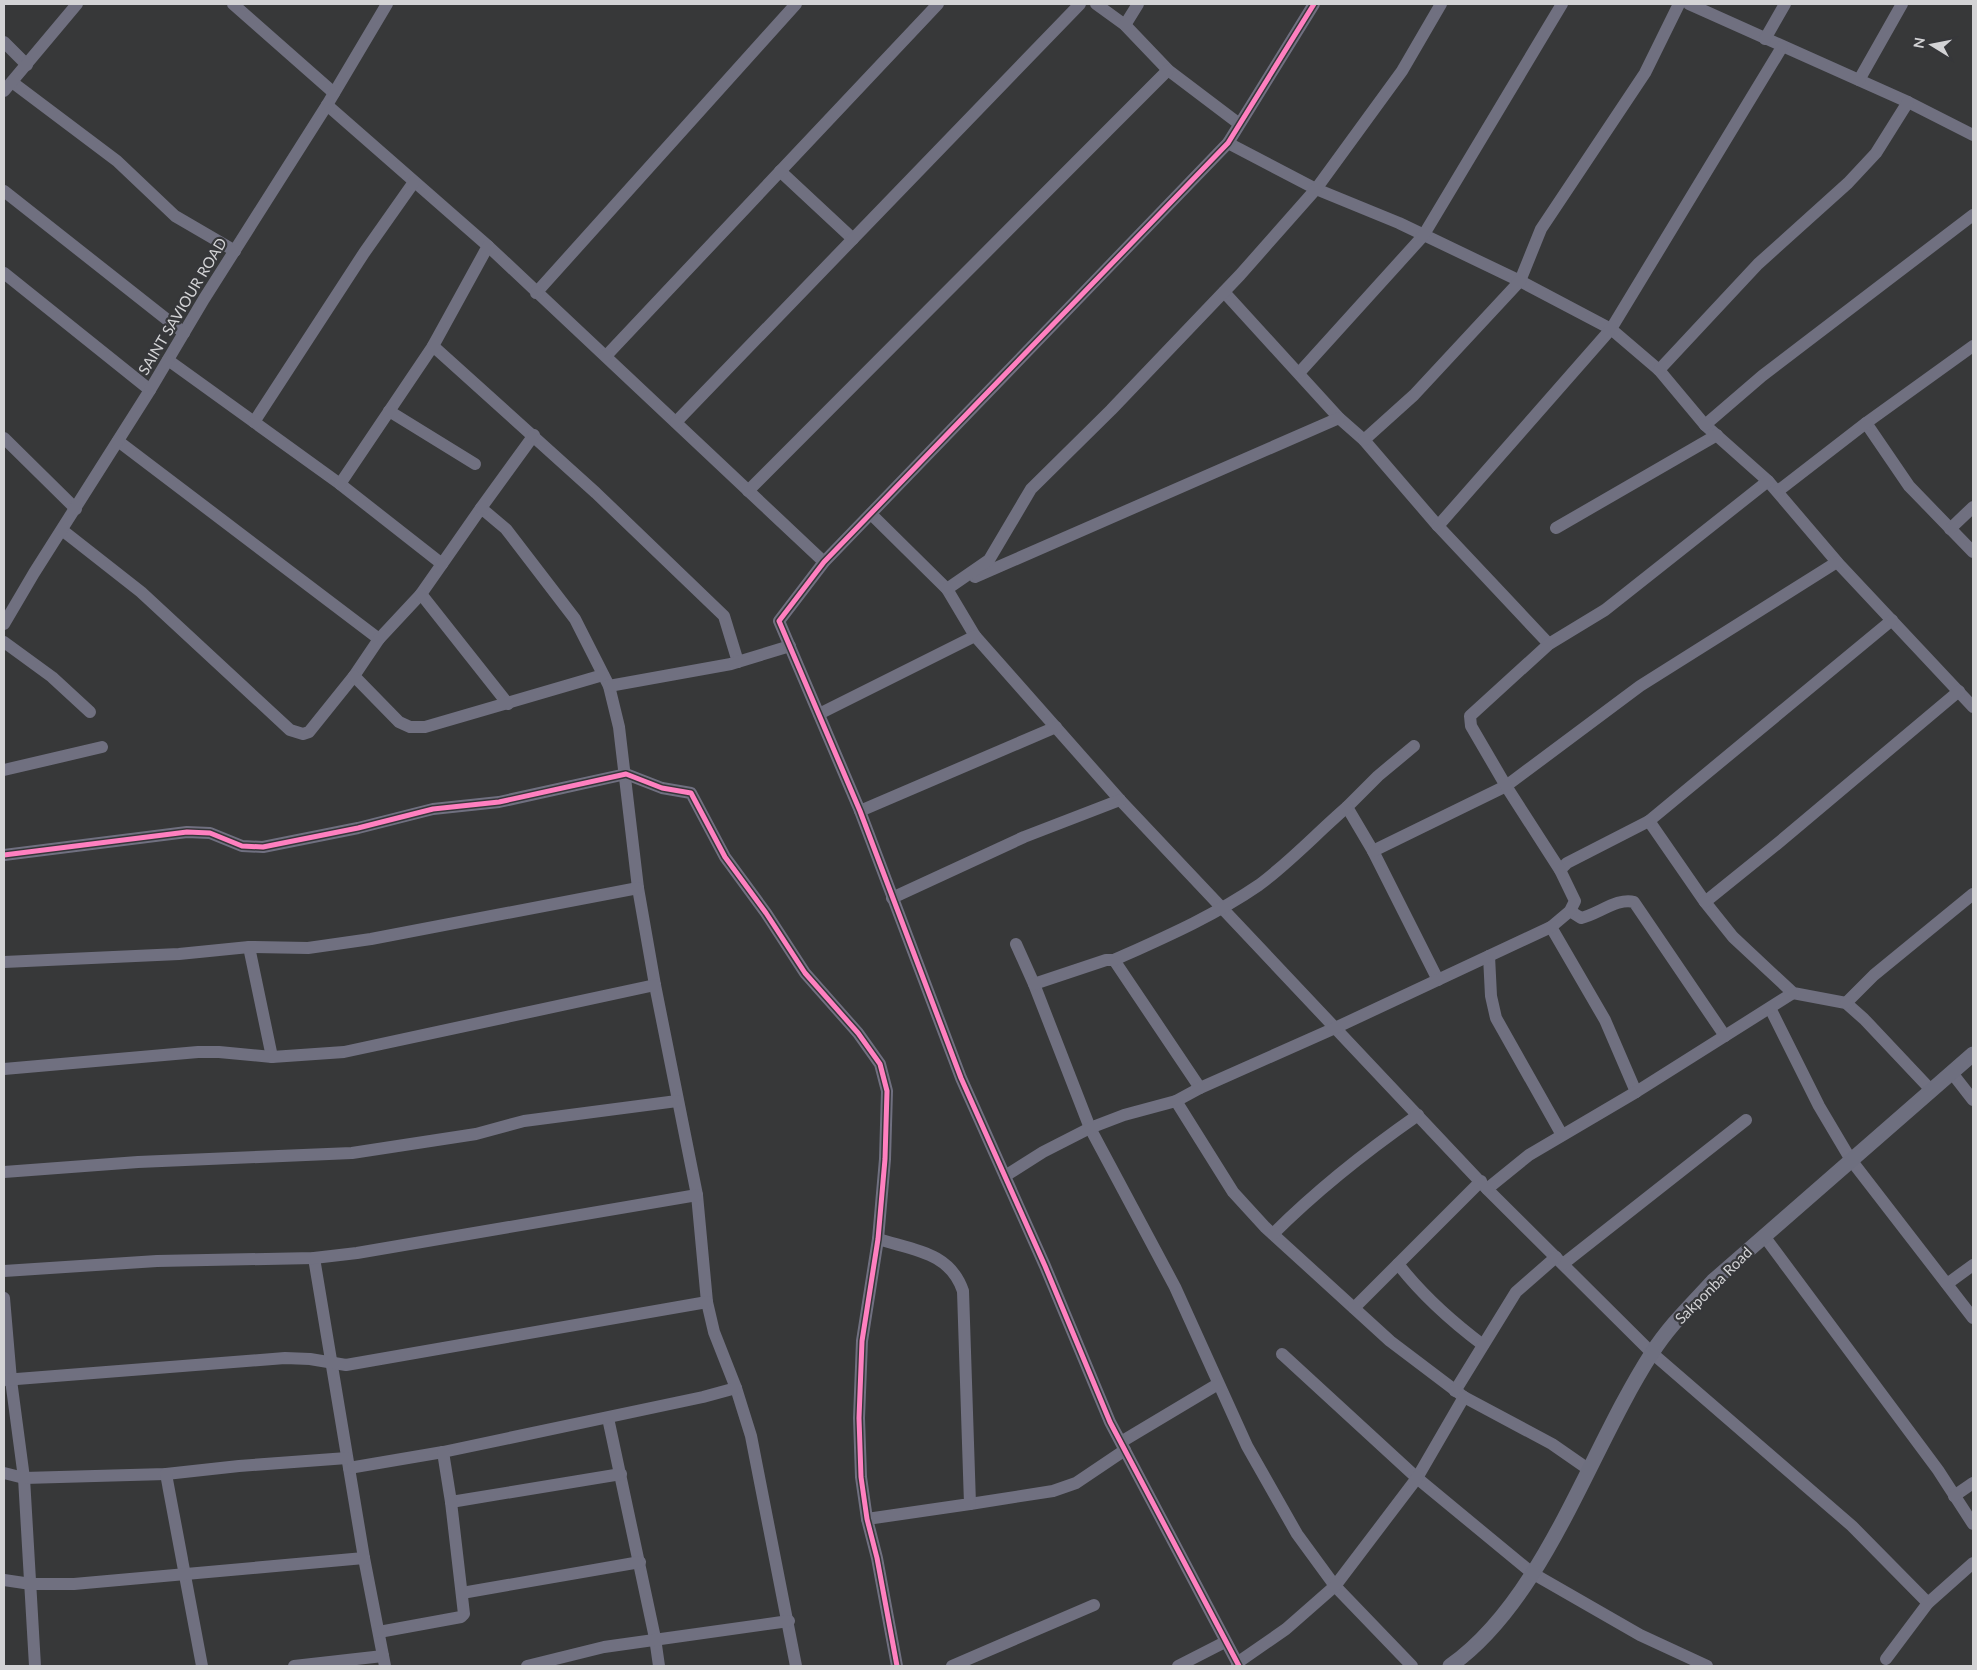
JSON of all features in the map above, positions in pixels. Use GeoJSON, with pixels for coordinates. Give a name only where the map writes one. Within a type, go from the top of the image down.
{"type":"FeatureCollection","features":[{"type":"Feature","properties":{"kind":"main road","name":"Sakponba Road"},"geometry":{"type":"LineString","coordinates":[[1450,1666],[1494,1628],[1515,1601],[1652,1353],[1676,1320],[1713,1280],[1973,1054]]}},
{"type":"Feature","properties":{"kind":"street"},"geometry":{"type":"LineString","coordinates":[[77,4],[28,65],[8,86],[116,161],[175,216],[235,251]]}},
{"type":"Feature","properties":{"kind":"street"},"geometry":{"type":"LineString","coordinates":[[233,4],[334,93]]}},
{"type":"Feature","properties":{"kind":"street","name":"SAINT SAVIOUR ROAD"},"geometry":{"type":"LineString","coordinates":[[4,624],[8,608],[76,509],[388,4]]}},
{"type":"Feature","properties":{"kind":"street"},"geometry":{"type":"LineString","coordinates":[[536,293],[796,4]]}},
{"type":"Feature","properties":{"kind":"street"},"geometry":{"type":"LineString","coordinates":[[606,356],[938,4]]}},
{"type":"Feature","properties":{"kind":"street"},"geometry":{"type":"LineString","coordinates":[[676,422],[1080,4]]}},
{"type":"Feature","properties":{"kind":"street"},"geometry":{"type":"LineString","coordinates":[[1096,4],[1126,25],[1168,70],[1238,123]]}},
{"type":"Feature","properties":{"kind":"street"},"geometry":{"type":"LineString","coordinates":[[1126,25],[1138,4]]}},
{"type":"Feature","properties":{"kind":"street"},"geometry":{"type":"LineString","coordinates":[[1314,4],[1238,123],[1228,143],[824,562],[779,620],[860,811],[961,1078],[1110,1422],[1238,1664],[1286,1629],[1335,1586],[1417,1478],[1483,1345],[1516,1292],[1746,1120]]}},
{"type":"Feature","properties":{"kind":"street"},"geometry":{"type":"LineString","coordinates":[[947,589],[988,560],[1031,489],[1111,410],[1224,292],[1316,189],[1402,71],[1441,4]]}},
{"type":"Feature","properties":{"kind":"street"},"geometry":{"type":"LineString","coordinates":[[1299,373],[1423,236],[1562,4]]}},
{"type":"Feature","properties":{"kind":"street"},"geometry":{"type":"LineString","coordinates":[[1364,440],[1414,395],[1520,281],[1541,229],[1645,73],[1679,4]]}},
{"type":"Feature","properties":{"kind":"street"},"geometry":{"type":"LineString","coordinates":[[1688,4],[1908,102],[1973,134]]}},
{"type":"Feature","properties":{"kind":"street"},"geometry":{"type":"LineString","coordinates":[[1765,39],[1785,4]]}},
{"type":"Feature","properties":{"kind":"street"},"geometry":{"type":"LineString","coordinates":[[1859,80],[1902,4]]}},
{"type":"Feature","properties":{"kind":"street"},"geometry":{"type":"LineString","coordinates":[[4,42],[28,65]]}},
{"type":"Feature","properties":{"kind":"street"},"geometry":{"type":"LineString","coordinates":[[1438,526],[1611,329],[1782,47]]}},
{"type":"Feature","properties":{"kind":"street"},"geometry":{"type":"LineString","coordinates":[[748,491],[1168,70]]}},
{"type":"Feature","properties":{"kind":"street"},"geometry":{"type":"LineString","coordinates":[[1659,370],[1758,264],[1848,183],[1876,153],[1908,102]]}},
{"type":"Feature","properties":{"kind":"street"},"geometry":{"type":"LineString","coordinates":[[327,105],[488,246],[824,562]]}},
{"type":"Feature","properties":{"kind":"street"},"geometry":{"type":"LineString","coordinates":[[1228,143],[1316,189],[1399,223],[1520,281],[1611,329],[1659,370],[1706,426],[1768,480],[1837,562],[1973,707]]}},
{"type":"Feature","properties":{"kind":"street"},"geometry":{"type":"LineString","coordinates":[[780,171],[852,240]]}},
{"type":"Feature","properties":{"kind":"street"},"geometry":{"type":"LineString","coordinates":[[254,422],[364,253],[414,182]]}},
{"type":"Feature","properties":{"kind":"street"},"geometry":{"type":"LineString","coordinates":[[4,191],[184,333]]}},
{"type":"Feature","properties":{"kind":"street"},"geometry":{"type":"LineString","coordinates":[[1706,426],[1777,365],[1973,214]]}},
{"type":"Feature","properties":{"kind":"street"},"geometry":{"type":"LineString","coordinates":[[340,484],[433,346],[488,246]]}},
{"type":"Feature","properties":{"kind":"street"},"geometry":{"type":"LineString","coordinates":[[4,273],[150,390]]}},
{"type":"Feature","properties":{"kind":"street"},"geometry":{"type":"LineString","coordinates":[[1224,292],[1339,418],[1364,440],[1438,526],[1548,644]]}},
{"type":"Feature","properties":{"kind":"street"},"geometry":{"type":"LineString","coordinates":[[433,346],[534,435],[724,616],[738,662]]}},
{"type":"Feature","properties":{"kind":"street"},"geometry":{"type":"LineString","coordinates":[[1778,491],[1866,423],[1973,346]]}},
{"type":"Feature","properties":{"kind":"street"},"geometry":{"type":"LineString","coordinates":[[168,360],[340,484],[442,564]]}},
{"type":"Feature","properties":{"kind":"street"},"geometry":{"type":"LineString","coordinates":[[389,411],[475,464]]}},
{"type":"Feature","properties":{"kind":"street"},"geometry":{"type":"LineString","coordinates":[[947,589],[1339,418]]}},
{"type":"Feature","properties":{"kind":"street"},"geometry":{"type":"LineString","coordinates":[[1866,423],[1909,486],[1973,552]]}},
{"type":"Feature","properties":{"kind":"street"},"geometry":{"type":"LineString","coordinates":[[62,530],[141,592],[290,730],[303,734],[309,732],[354,676],[379,639],[420,594],[534,435]]}},
{"type":"Feature","properties":{"kind":"street"},"geometry":{"type":"LineString","coordinates":[[1556,528],[1716,435]]}},
{"type":"Feature","properties":{"kind":"street"},"geometry":{"type":"LineString","coordinates":[[4,438],[76,509]]}},
{"type":"Feature","properties":{"kind":"street"},"geometry":{"type":"LineString","coordinates":[[118,441],[379,639]]}},
{"type":"Feature","properties":{"kind":"street"},"geometry":{"type":"LineString","coordinates":[[1005,1176],[1043,1152],[1090,1128],[1124,1115],[1176,1101],[1200,1088],[1336,1028],[1552,927],[1570,911],[1575,901],[1560,870],[1506,786],[1471,726],[1470,716],[1548,644],[1605,610],[1768,480]]}},
{"type":"Feature","properties":{"kind":"street"},"geometry":{"type":"LineString","coordinates":[[1950,529],[1973,507]]}},
{"type":"Feature","properties":{"kind":"street"},"geometry":{"type":"LineString","coordinates":[[481,508],[506,529],[575,619],[606,681],[619,727],[638,888],[677,1101],[697,1195],[707,1302],[714,1332],[736,1388],[751,1436],[789,1621],[796,1666]]}},
{"type":"Feature","properties":{"kind":"street"},"geometry":{"type":"LineString","coordinates":[[871,514],[947,589],[975,636],[1120,800],[1484,1185],[1652,1353],[1852,1526],[1928,1604]]}},
{"type":"Feature","properties":{"kind":"street"},"geometry":{"type":"LineString","coordinates":[[1373,852],[1506,786],[1640,686],[1837,562]]}},
{"type":"Feature","properties":{"kind":"street"},"geometry":{"type":"LineString","coordinates":[[420,594],[508,704]]}},
{"type":"Feature","properties":{"kind":"street"},"geometry":{"type":"LineString","coordinates":[[1560,870],[1567,863],[1649,821],[1892,620]]}},
{"type":"Feature","properties":{"kind":"street"},"geometry":{"type":"LineString","coordinates":[[819,714],[975,636]]}},
{"type":"Feature","properties":{"kind":"street"},"geometry":{"type":"LineString","coordinates":[[4,642],[52,677],[90,712]]}},
{"type":"Feature","properties":{"kind":"street"},"geometry":{"type":"LineString","coordinates":[[354,676],[399,722],[410,727],[425,727],[508,704],[606,681],[738,662],[790,646]]}},
{"type":"Feature","properties":{"kind":"street"},"geometry":{"type":"LineString","coordinates":[[1705,902],[1959,691]]}},
{"type":"Feature","properties":{"kind":"street"},"geometry":{"type":"LineString","coordinates":[[860,811],[1056,726]]}},
{"type":"Feature","properties":{"kind":"street"},"geometry":{"type":"LineString","coordinates":[[1034,984],[1106,960],[1114,960],[1180,931],[1260,884],[1347,807],[1378,776],[1414,746]]}},
{"type":"Feature","properties":{"kind":"street"},"geometry":{"type":"LineString","coordinates":[[4,770],[102,747]]}},
{"type":"Feature","properties":{"kind":"street"},"geometry":{"type":"LineString","coordinates":[[4,855],[187,832],[210,833],[242,846],[263,847],[358,828],[433,809],[499,802],[626,774],[662,788],[691,793],[724,857],[766,913],[804,973],[858,1033],[880,1064],[887,1091],[885,1159],[878,1239],[862,1340],[859,1428],[861,1477],[866,1519],[877,1558],[897,1666]]}},
{"type":"Feature","properties":{"kind":"street"},"geometry":{"type":"LineString","coordinates":[[892,898],[1024,837],[1120,800]]}},
{"type":"Feature","properties":{"kind":"street"},"geometry":{"type":"LineString","coordinates":[[1347,807],[1373,852],[1438,980]]}},
{"type":"Feature","properties":{"kind":"street"},"geometry":{"type":"LineString","coordinates":[[1649,821],[1705,902],[1732,937],[1794,993],[1846,1003],[1932,1090]]}},
{"type":"Feature","properties":{"kind":"street"},"geometry":{"type":"LineString","coordinates":[[4,962],[160,955],[248,947],[308,948],[370,939],[638,888]]}},
{"type":"Feature","properties":{"kind":"street"},"geometry":{"type":"LineString","coordinates":[[1846,1003],[1874,975],[1973,894]]}},
{"type":"Feature","properties":{"kind":"street"},"geometry":{"type":"LineString","coordinates":[[1570,911],[1581,918],[1590,916],[1623,901],[1634,902],[1725,1036]]}},
{"type":"Feature","properties":{"kind":"street"},"geometry":{"type":"LineString","coordinates":[[1552,927],[1605,1020],[1636,1092]]}},
{"type":"Feature","properties":{"kind":"street"},"geometry":{"type":"LineString","coordinates":[[1016,944],[1034,984],[1090,1128],[1175,1287],[1247,1446],[1297,1534],[1335,1586],[1412,1666]]}},
{"type":"Feature","properties":{"kind":"street"},"geometry":{"type":"LineString","coordinates":[[248,947],[272,1057]]}},
{"type":"Feature","properties":{"kind":"street"},"geometry":{"type":"LineString","coordinates":[[1489,956],[1491,996],[1496,1018],[1562,1136]]}},
{"type":"Feature","properties":{"kind":"street"},"geometry":{"type":"LineString","coordinates":[[1114,960],[1200,1088]]}},
{"type":"Feature","properties":{"kind":"street"},"geometry":{"type":"LineString","coordinates":[[4,1069],[198,1052],[272,1057],[344,1052],[655,985]]}},
{"type":"Feature","properties":{"kind":"street"},"geometry":{"type":"LineString","coordinates":[[1354,1308],[1398,1264],[1484,1185],[1529,1154],[1636,1092],[1794,993]]}},
{"type":"Feature","properties":{"kind":"street"},"geometry":{"type":"LineString","coordinates":[[1770,1008],[1819,1106],[1850,1160],[1973,1318]]}},
{"type":"Feature","properties":{"kind":"street"},"geometry":{"type":"LineString","coordinates":[[1952,1073],[1973,1100]]}},
{"type":"Feature","properties":{"kind":"street"},"geometry":{"type":"LineString","coordinates":[[4,1172],[138,1162],[352,1153],[476,1134],[524,1121],[677,1101]]}},
{"type":"Feature","properties":{"kind":"street"},"geometry":{"type":"LineString","coordinates":[[1176,1101],[1233,1192],[1273,1234],[1390,1341],[1459,1394],[1552,1444],[1588,1469]]}},
{"type":"Feature","properties":{"kind":"street"},"geometry":{"type":"LineString","coordinates":[[1273,1234],[1305,1202],[1363,1153],[1418,1116]]}},
{"type":"Feature","properties":{"kind":"street"},"geometry":{"type":"LineString","coordinates":[[4,1271],[157,1260],[314,1258],[357,1254],[697,1195]]}},
{"type":"Feature","properties":{"kind":"street"},"geometry":{"type":"LineString","coordinates":[[1764,1236],[1938,1470],[1973,1524]]}},
{"type":"Feature","properties":{"kind":"street"},"geometry":{"type":"LineString","coordinates":[[878,1239],[940,1258],[956,1274],[960,1282],[963,1291],[970,1504]]}},
{"type":"Feature","properties":{"kind":"street"},"geometry":{"type":"LineString","coordinates":[[294,1666],[384,1661],[364,1558],[314,1258]]}},
{"type":"Feature","properties":{"kind":"street"},"geometry":{"type":"LineString","coordinates":[[1398,1264],[1416,1286],[1448,1318],[1483,1345]]}},
{"type":"Feature","properties":{"kind":"street"},"geometry":{"type":"LineString","coordinates":[[1947,1284],[1973,1265]]}},
{"type":"Feature","properties":{"kind":"street"},"geometry":{"type":"LineString","coordinates":[[4,1298],[7,1380],[24,1478],[35,1666]]}},
{"type":"Feature","properties":{"kind":"street"},"geometry":{"type":"LineString","coordinates":[[7,1380],[285,1358],[310,1359],[332,1365],[346,1365],[707,1302]]}},
{"type":"Feature","properties":{"kind":"street"},"geometry":{"type":"LineString","coordinates":[[1282,1354],[1417,1478],[1532,1573],[1640,1635],[1707,1666]]}},
{"type":"Feature","properties":{"kind":"street"},"geometry":{"type":"LineString","coordinates":[[866,1519],[1053,1491],[1076,1483],[1123,1446],[1218,1384]]}},
{"type":"Feature","properties":{"kind":"street"},"geometry":{"type":"LineString","coordinates":[[4,1473],[24,1478],[166,1474],[348,1463],[443,1452],[608,1418],[736,1388]]}},
{"type":"Feature","properties":{"kind":"street"},"geometry":{"type":"LineString","coordinates":[[608,1418],[640,1562],[659,1666]]}},
{"type":"Feature","properties":{"kind":"street"},"geometry":{"type":"LineString","coordinates":[[378,1632],[461,1617],[464,1611],[443,1452]]}},
{"type":"Feature","properties":{"kind":"street"},"geometry":{"type":"LineString","coordinates":[[166,1474],[202,1666]]}},
{"type":"Feature","properties":{"kind":"street"},"geometry":{"type":"LineString","coordinates":[[451,1502],[621,1474]]}},
{"type":"Feature","properties":{"kind":"street"},"geometry":{"type":"LineString","coordinates":[[1954,1496],[1973,1483]]}},
{"type":"Feature","properties":{"kind":"street"},"geometry":{"type":"LineString","coordinates":[[4,1580],[31,1584],[74,1584],[364,1558]]}},
{"type":"Feature","properties":{"kind":"street"},"geometry":{"type":"LineString","coordinates":[[462,1593],[640,1562]]}},
{"type":"Feature","properties":{"kind":"street"},"geometry":{"type":"LineString","coordinates":[[1886,1659],[1928,1604],[1973,1562]]}},
{"type":"Feature","properties":{"kind":"street"},"geometry":{"type":"LineString","coordinates":[[952,1666],[1094,1604]]}},
{"type":"Feature","properties":{"kind":"street"},"geometry":{"type":"LineString","coordinates":[[527,1666],[604,1647],[655,1638],[789,1621]]}},
{"type":"Feature","properties":{"kind":"street"},"geometry":{"type":"LineString","coordinates":[[1178,1666],[1225,1642]]}},
{"type":"Feature","properties":{"kind":"cycle path"},"geometry":{"type":"LineString","coordinates":[[1239,1666],[1110,1422],[1045,1266],[961,1078],[860,811],[779,621],[824,562],[1228,143],[1314,4]]}},
{"type":"Feature","properties":{"kind":"cycle path"},"geometry":{"type":"LineString","coordinates":[[4,855],[187,832],[210,833],[242,846],[263,847],[358,828],[433,809],[499,802],[626,774],[662,788],[691,793],[725,857],[766,913],[805,973],[858,1033],[880,1064],[887,1091],[885,1159],[878,1239],[862,1341],[859,1418],[861,1477],[867,1519],[877,1558],[897,1666]]}}]}
